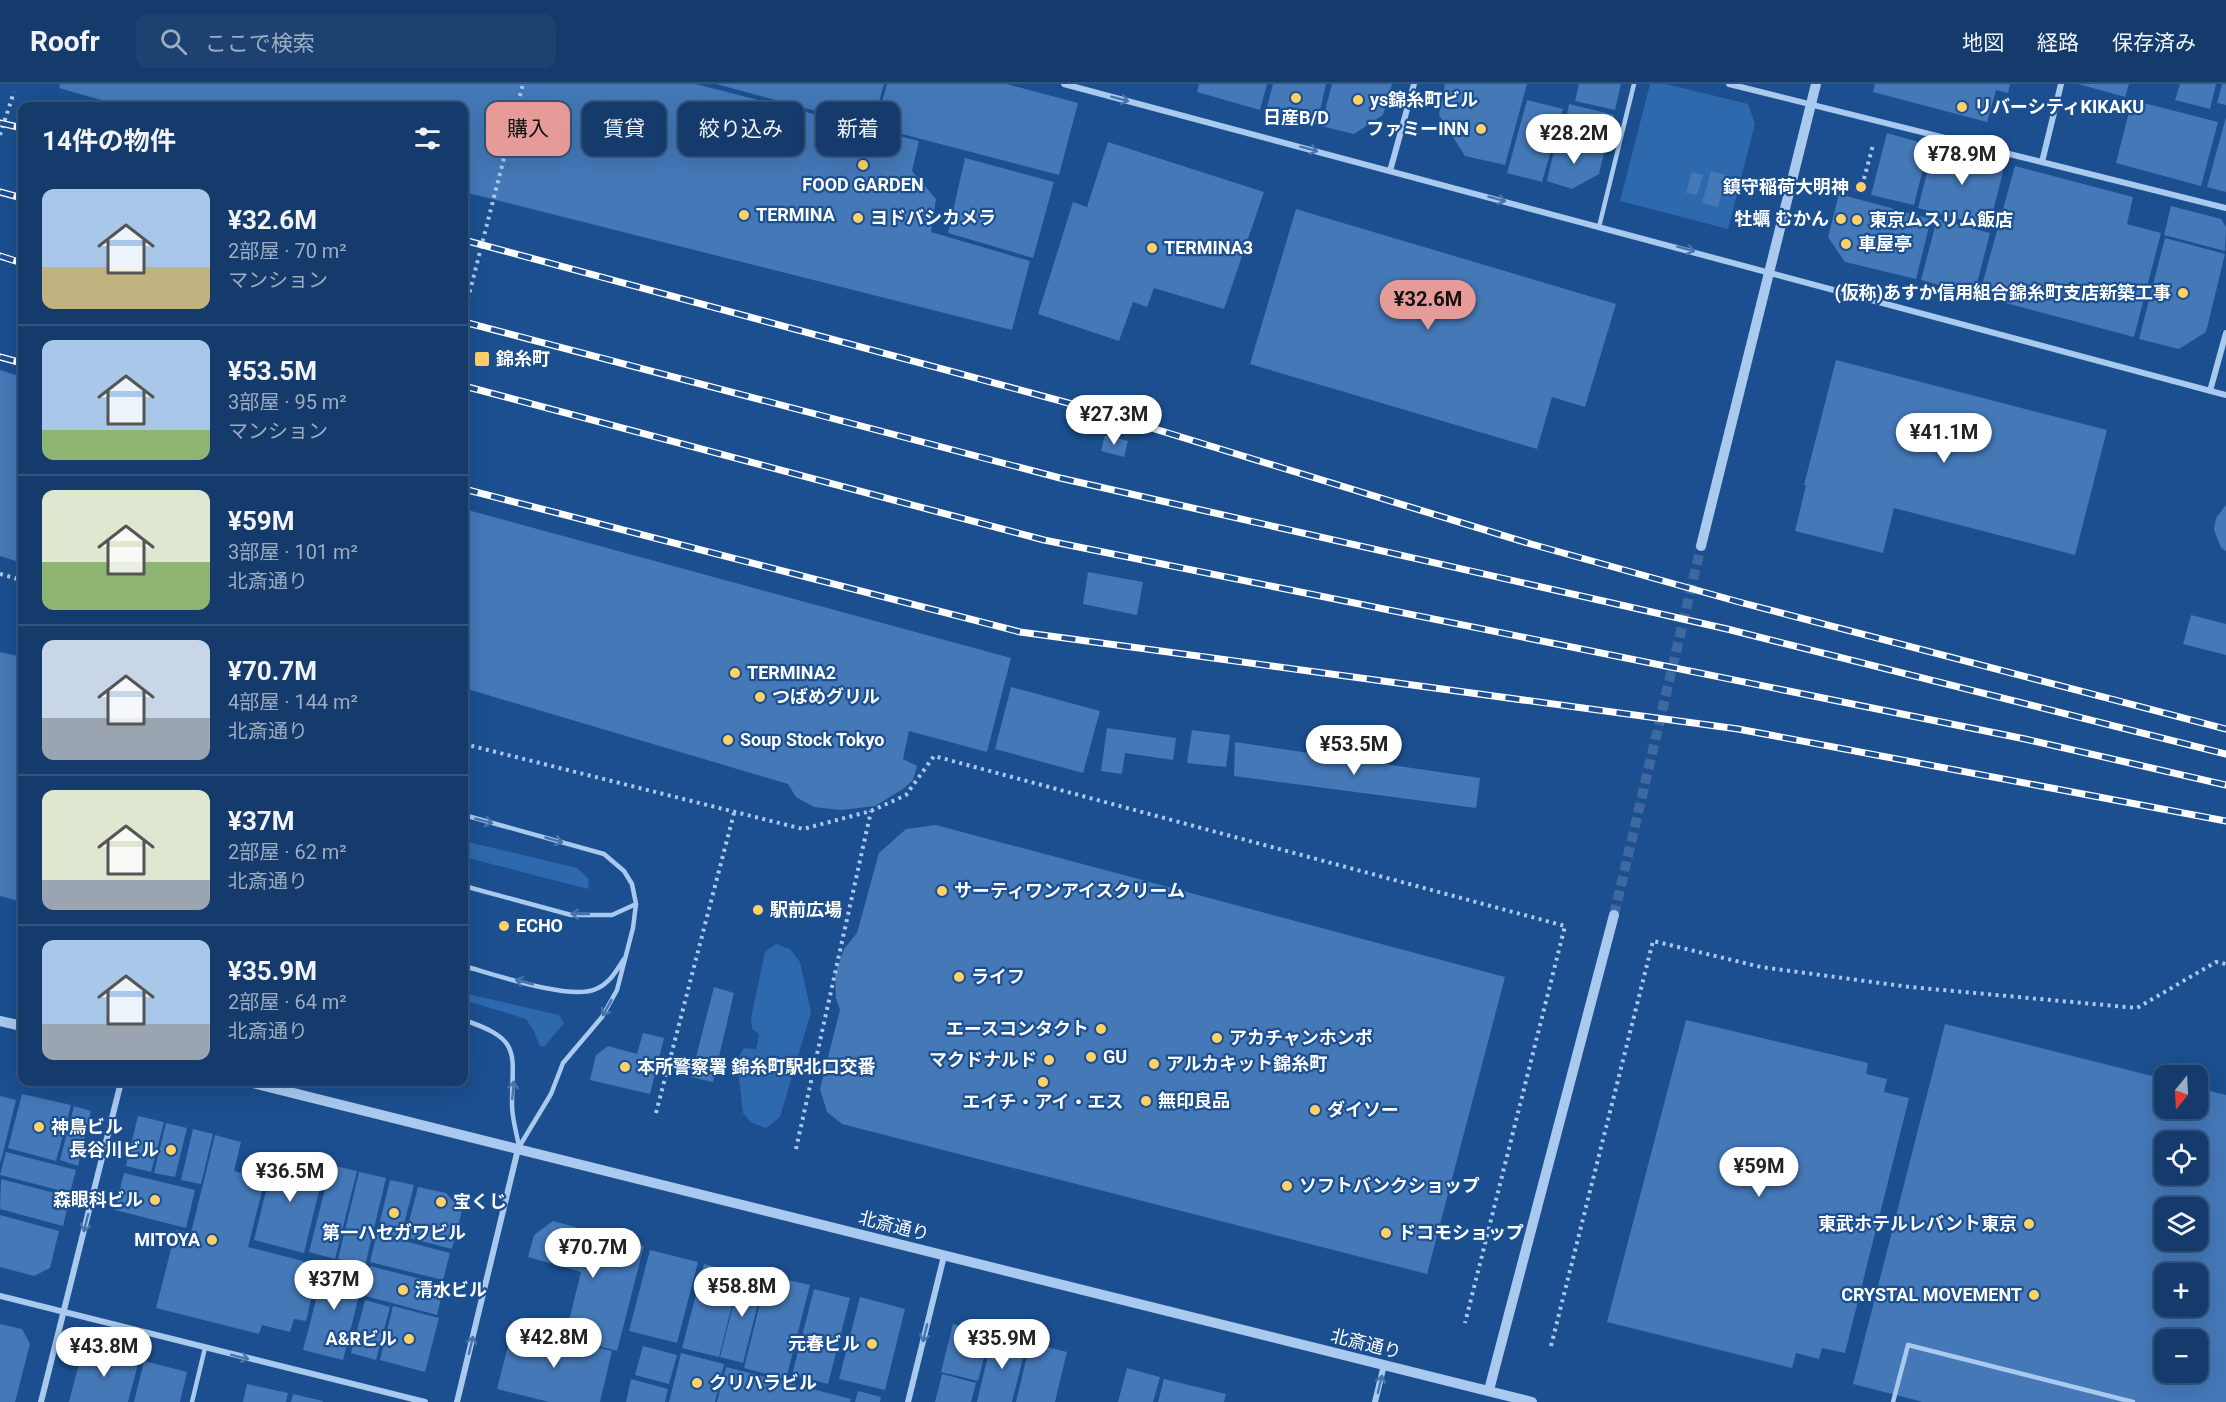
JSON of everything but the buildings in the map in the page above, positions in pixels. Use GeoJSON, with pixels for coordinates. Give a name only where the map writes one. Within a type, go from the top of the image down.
{"type":"FeatureCollection","features":[{"type":"Feature","properties":{"kind":"street"},"geometry":{"type":"LineString","coordinates":[[1064,84],[1770,271],[2226,395]]}},
{"type":"Feature","properties":{"kind":"street"},"geometry":{"type":"LineString","coordinates":[[1390,171],[1414,84]]}},
{"type":"Feature","properties":{"kind":"street"},"geometry":{"type":"LineString","coordinates":[[1729,84],[2226,208]]}},
{"type":"Feature","properties":{"kind":"street"},"geometry":{"type":"LineString","coordinates":[[1701,546],[1816,84]]}},
{"type":"Feature","properties":{"kind":"street"},"geometry":{"type":"LineString","coordinates":[[2042,162],[2061,84]]}},
{"type":"Feature","properties":{"kind":"street"},"geometry":{"type":"LineString","coordinates":[[2210,391],[2226,333]]}},
{"type":"Feature","properties":{"kind":"street"},"geometry":{"type":"LineString","coordinates":[[1489,1390],[1614,915]]}},
{"type":"Feature","properties":{"kind":"street"},"geometry":{"type":"LineString","coordinates":[[0,1021],[18,1025]]}},
{"type":"Feature","properties":{"kind":"street"},"geometry":{"type":"LineString","coordinates":[[41,1402],[120,1086]]}},
{"type":"Feature","properties":{"kind":"street","name":"北斎通り"},"geometry":{"type":"LineString","coordinates":[[266,1086],[519,1147],[944,1256],[1532,1402]]}},
{"type":"Feature","properties":{"kind":"street"},"geometry":{"type":"LineString","coordinates":[[457,1402],[519,1147]]}},
{"type":"Feature","properties":{"kind":"street"},"geometry":{"type":"LineString","coordinates":[[908,1402],[944,1256]]}},
{"type":"Feature","properties":{"kind":"street"},"geometry":{"type":"LineString","coordinates":[[0,1296],[425,1402]]}},
{"type":"Feature","properties":{"kind":"street"},"geometry":{"type":"LineString","coordinates":[[1375,1402],[1384,1365]]}},
{"type":"Feature","properties":{"kind":"lane"},"geometry":{"type":"LineString","coordinates":[[1599,226],[1634,84]]}},
{"type":"Feature","properties":{"kind":"lane"},"geometry":{"type":"LineString","coordinates":[[468,816],[604,854],[624,871],[632,884],[636,904],[627,954],[617,990],[602,1017],[563,1063],[551,1094],[519,1147]]}},
{"type":"Feature","properties":{"kind":"lane"},"geometry":{"type":"LineString","coordinates":[[468,887],[571,915],[612,915],[636,904]]}},
{"type":"Feature","properties":{"kind":"lane"},"geometry":{"type":"LineString","coordinates":[[468,967],[564,992],[594,990],[610,980],[627,954]]}},
{"type":"Feature","properties":{"kind":"lane"},"geometry":{"type":"LineString","coordinates":[[468,1021],[490,1029],[502,1037],[510,1048],[515,1064],[512,1106],[519,1147]]}},
{"type":"Feature","properties":{"kind":"lane"},"geometry":{"type":"LineString","coordinates":[[1893,1402],[1908,1345],[2133,1402]]}},
{"type":"Feature","properties":{"kind":"lane"},"geometry":{"type":"LineString","coordinates":[[192,1402],[205,1348]]}},
{"type":"Feature","properties":{"kind":"path"},"geometry":{"type":"LineString","coordinates":[[468,298],[523,84]]}},
{"type":"Feature","properties":{"kind":"path"},"geometry":{"type":"LineString","coordinates":[[0,135],[14,92]]}},
{"type":"Feature","properties":{"kind":"path"},"geometry":{"type":"LineString","coordinates":[[1864,179],[1879,122]]}},
{"type":"Feature","properties":{"kind":"path"},"geometry":{"type":"LineString","coordinates":[[0,574],[18,579]]}},
{"type":"Feature","properties":{"kind":"path"},"geometry":{"type":"LineString","coordinates":[[468,745],[803,829],[871,811],[906,795],[934,756],[1566,926],[1465,1323]]}},
{"type":"Feature","properties":{"kind":"path"},"geometry":{"type":"LineString","coordinates":[[796,1149],[871,811]]}},
{"type":"Feature","properties":{"kind":"path"},"geometry":{"type":"LineString","coordinates":[[656,1113],[734,813]]}},
{"type":"Feature","properties":{"kind":"path"},"geometry":{"type":"LineString","coordinates":[[1551,1346],[1653,941],[1772,969],[1910,987],[2137,1008],[2216,962],[2226,964]]}},
{"type":"Feature","properties":{"kind":"shaded area"},"geometry":{"type":"Polygon","coordinates":[[[1650,84],[1666,84],[1748,104],[1755,124],[1728,229],[1620,201],[1650,84]]]}},
{"type":"Feature","properties":{"kind":"shaded area"},"geometry":{"type":"Polygon","coordinates":[[[468,842],[577,868],[589,879],[588,889],[468,858],[468,842]]]}},
{"type":"Feature","properties":{"kind":"shaded area"},"geometry":{"type":"Polygon","coordinates":[[[776,944],[790,949],[800,962],[811,1012],[780,1117],[766,1128],[752,1123],[743,1113],[737,1060],[744,1048],[756,1049],[759,1034],[752,1029],[751,1018],[765,952],[776,944]]]}},
{"type":"Feature","properties":{"kind":"shaded area"},"geometry":{"type":"Polygon","coordinates":[[[468,994],[559,1015],[564,1023],[544,1047],[539,1045],[526,1019],[468,1001],[468,994]]]}},
{"type":"Feature","properties":{"kind":"tunnel"},"geometry":{"type":"LineString","coordinates":[[1614,915],[1701,546]]}},
{"type":"Feature","properties":{"kind":"railway"},"geometry":{"type":"LineString","coordinates":[[0,123],[18,127]]}},
{"type":"Feature","properties":{"kind":"railway"},"geometry":{"type":"LineString","coordinates":[[0,192],[18,197]]}},
{"type":"Feature","properties":{"kind":"railway"},"geometry":{"type":"LineString","coordinates":[[468,241],[1083,407],[1531,544],[1739,602],[2226,729]]}},
{"type":"Feature","properties":{"kind":"railway"},"geometry":{"type":"LineString","coordinates":[[0,256],[18,262]]}},
{"type":"Feature","properties":{"kind":"railway"},"geometry":{"type":"LineString","coordinates":[[468,323],[1060,478],[1727,629],[2226,754]]}},
{"type":"Feature","properties":{"kind":"railway"},"geometry":{"type":"LineString","coordinates":[[0,357],[18,362]]}},
{"type":"Feature","properties":{"kind":"railway"},"geometry":{"type":"LineString","coordinates":[[468,387],[1044,540],[2025,739],[2226,785]]}},
{"type":"Feature","properties":{"kind":"railway"},"geometry":{"type":"LineString","coordinates":[[468,490],[1020,632],[1738,729],[2226,821]]}},
{"type":"Feature","properties":{"kind":"place","name":"日産B/D"},"geometry":{"type":"Point","coordinates":[1296,98]}},
{"type":"Feature","properties":{"kind":"place","name":"ys錦糸町ビル"},"geometry":{"type":"Point","coordinates":[1358,100]}},
{"type":"Feature","properties":{"kind":"place","name":"リバーシティKIKAKU"},"geometry":{"type":"Point","coordinates":[1962,107]}},
{"type":"Feature","properties":{"kind":"place","name":"ファミーINN"},"geometry":{"type":"Point","coordinates":[1481,129]}},
{"type":"Feature","properties":{"kind":"place","name":"FOOD GARDEN"},"geometry":{"type":"Point","coordinates":[863,165]}},
{"type":"Feature","properties":{"kind":"place","name":"鎮守稲荷大明神"},"geometry":{"type":"Point","coordinates":[1861,187]}},
{"type":"Feature","properties":{"kind":"place","name":"TERMINA"},"geometry":{"type":"Point","coordinates":[744,215]}},
{"type":"Feature","properties":{"kind":"place","name":"ヨドバシカメラ"},"geometry":{"type":"Point","coordinates":[858,218]}},
{"type":"Feature","properties":{"kind":"place","name":"牡蠣 むかん"},"geometry":{"type":"Point","coordinates":[1841,219]}},
{"type":"Feature","properties":{"kind":"place","name":"東京ムスリム飯店"},"geometry":{"type":"Point","coordinates":[1857,220]}},
{"type":"Feature","properties":{"kind":"place","name":"車屋亭"},"geometry":{"type":"Point","coordinates":[1846,244]}},
{"type":"Feature","properties":{"kind":"place","name":"TERMINA3"},"geometry":{"type":"Point","coordinates":[1152,248]}},
{"type":"Feature","properties":{"kind":"place","name":"(仮称)あすか信用組合錦糸町支店新築工事"},"geometry":{"type":"Point","coordinates":[2183,293]}},
{"type":"Feature","properties":{"kind":"place","name":"錦糸町"},"geometry":{"type":"Point","coordinates":[482,359]}},
{"type":"Feature","properties":{"kind":"place","name":"TERMINA2"},"geometry":{"type":"Point","coordinates":[735,673]}},
{"type":"Feature","properties":{"kind":"place","name":"つばめグリル"},"geometry":{"type":"Point","coordinates":[760,697]}},
{"type":"Feature","properties":{"kind":"place","name":"Soup Stock Tokyo"},"geometry":{"type":"Point","coordinates":[728,740]}},
{"type":"Feature","properties":{"kind":"place","name":"サーティワンアイスクリーム"},"geometry":{"type":"Point","coordinates":[942,891]}},
{"type":"Feature","properties":{"kind":"place","name":"駅前広場"},"geometry":{"type":"Point","coordinates":[758,910]}},
{"type":"Feature","properties":{"kind":"place","name":"ECHO"},"geometry":{"type":"Point","coordinates":[504,926]}},
{"type":"Feature","properties":{"kind":"place","name":"ライフ"},"geometry":{"type":"Point","coordinates":[959,977]}},
{"type":"Feature","properties":{"kind":"place","name":"エースコンタクト"},"geometry":{"type":"Point","coordinates":[1101,1029]}},
{"type":"Feature","properties":{"kind":"place","name":"アカチャンホンポ"},"geometry":{"type":"Point","coordinates":[1217,1038]}},
{"type":"Feature","properties":{"kind":"place","name":"GU"},"geometry":{"type":"Point","coordinates":[1091,1057]}},
{"type":"Feature","properties":{"kind":"place","name":"マクドナルド"},"geometry":{"type":"Point","coordinates":[1049,1060]}},
{"type":"Feature","properties":{"kind":"place","name":"アルカキット錦糸町"},"geometry":{"type":"Point","coordinates":[1154,1064]}},
{"type":"Feature","properties":{"kind":"place","name":"本所警察署 錦糸町駅北口交番"},"geometry":{"type":"Point","coordinates":[625,1067]}},
{"type":"Feature","properties":{"kind":"place","name":"エイチ・アイ・エス"},"geometry":{"type":"Point","coordinates":[1043,1082]}},
{"type":"Feature","properties":{"kind":"place","name":"無印良品"},"geometry":{"type":"Point","coordinates":[1146,1101]}},
{"type":"Feature","properties":{"kind":"place","name":"ダイソー"},"geometry":{"type":"Point","coordinates":[1315,1110]}},
{"type":"Feature","properties":{"kind":"place","name":"神鳥ビル"},"geometry":{"type":"Point","coordinates":[39,1127]}},
{"type":"Feature","properties":{"kind":"place","name":"長谷川ビル"},"geometry":{"type":"Point","coordinates":[171,1150]}},
{"type":"Feature","properties":{"kind":"place","name":"ソフトバンクショップ"},"geometry":{"type":"Point","coordinates":[1287,1186]}},
{"type":"Feature","properties":{"kind":"place","name":"森眼科ビル"},"geometry":{"type":"Point","coordinates":[155,1200]}},
{"type":"Feature","properties":{"kind":"place","name":"宝くじ"},"geometry":{"type":"Point","coordinates":[441,1202]}},
{"type":"Feature","properties":{"kind":"place","name":"第一ハセガワビル"},"geometry":{"type":"Point","coordinates":[394,1213]}},
{"type":"Feature","properties":{"kind":"place","name":"東武ホテルレバント東京"},"geometry":{"type":"Point","coordinates":[2029,1224]}},
{"type":"Feature","properties":{"kind":"place","name":"ドコモショップ"},"geometry":{"type":"Point","coordinates":[1386,1233]}},
{"type":"Feature","properties":{"kind":"place","name":"MITOYA"},"geometry":{"type":"Point","coordinates":[212,1240]}},
{"type":"Feature","properties":{"kind":"place","name":"清水ビル"},"geometry":{"type":"Point","coordinates":[403,1290]}},
{"type":"Feature","properties":{"kind":"place","name":"CRYSTAL MOVEMENT"},"geometry":{"type":"Point","coordinates":[2034,1295]}},
{"type":"Feature","properties":{"kind":"place","name":"A&Rビル"},"geometry":{"type":"Point","coordinates":[409,1339]}},
{"type":"Feature","properties":{"kind":"place","name":"元春ビル"},"geometry":{"type":"Point","coordinates":[872,1344]}},
{"type":"Feature","properties":{"kind":"place","name":"クリハラビル"},"geometry":{"type":"Point","coordinates":[697,1383]}}]}
